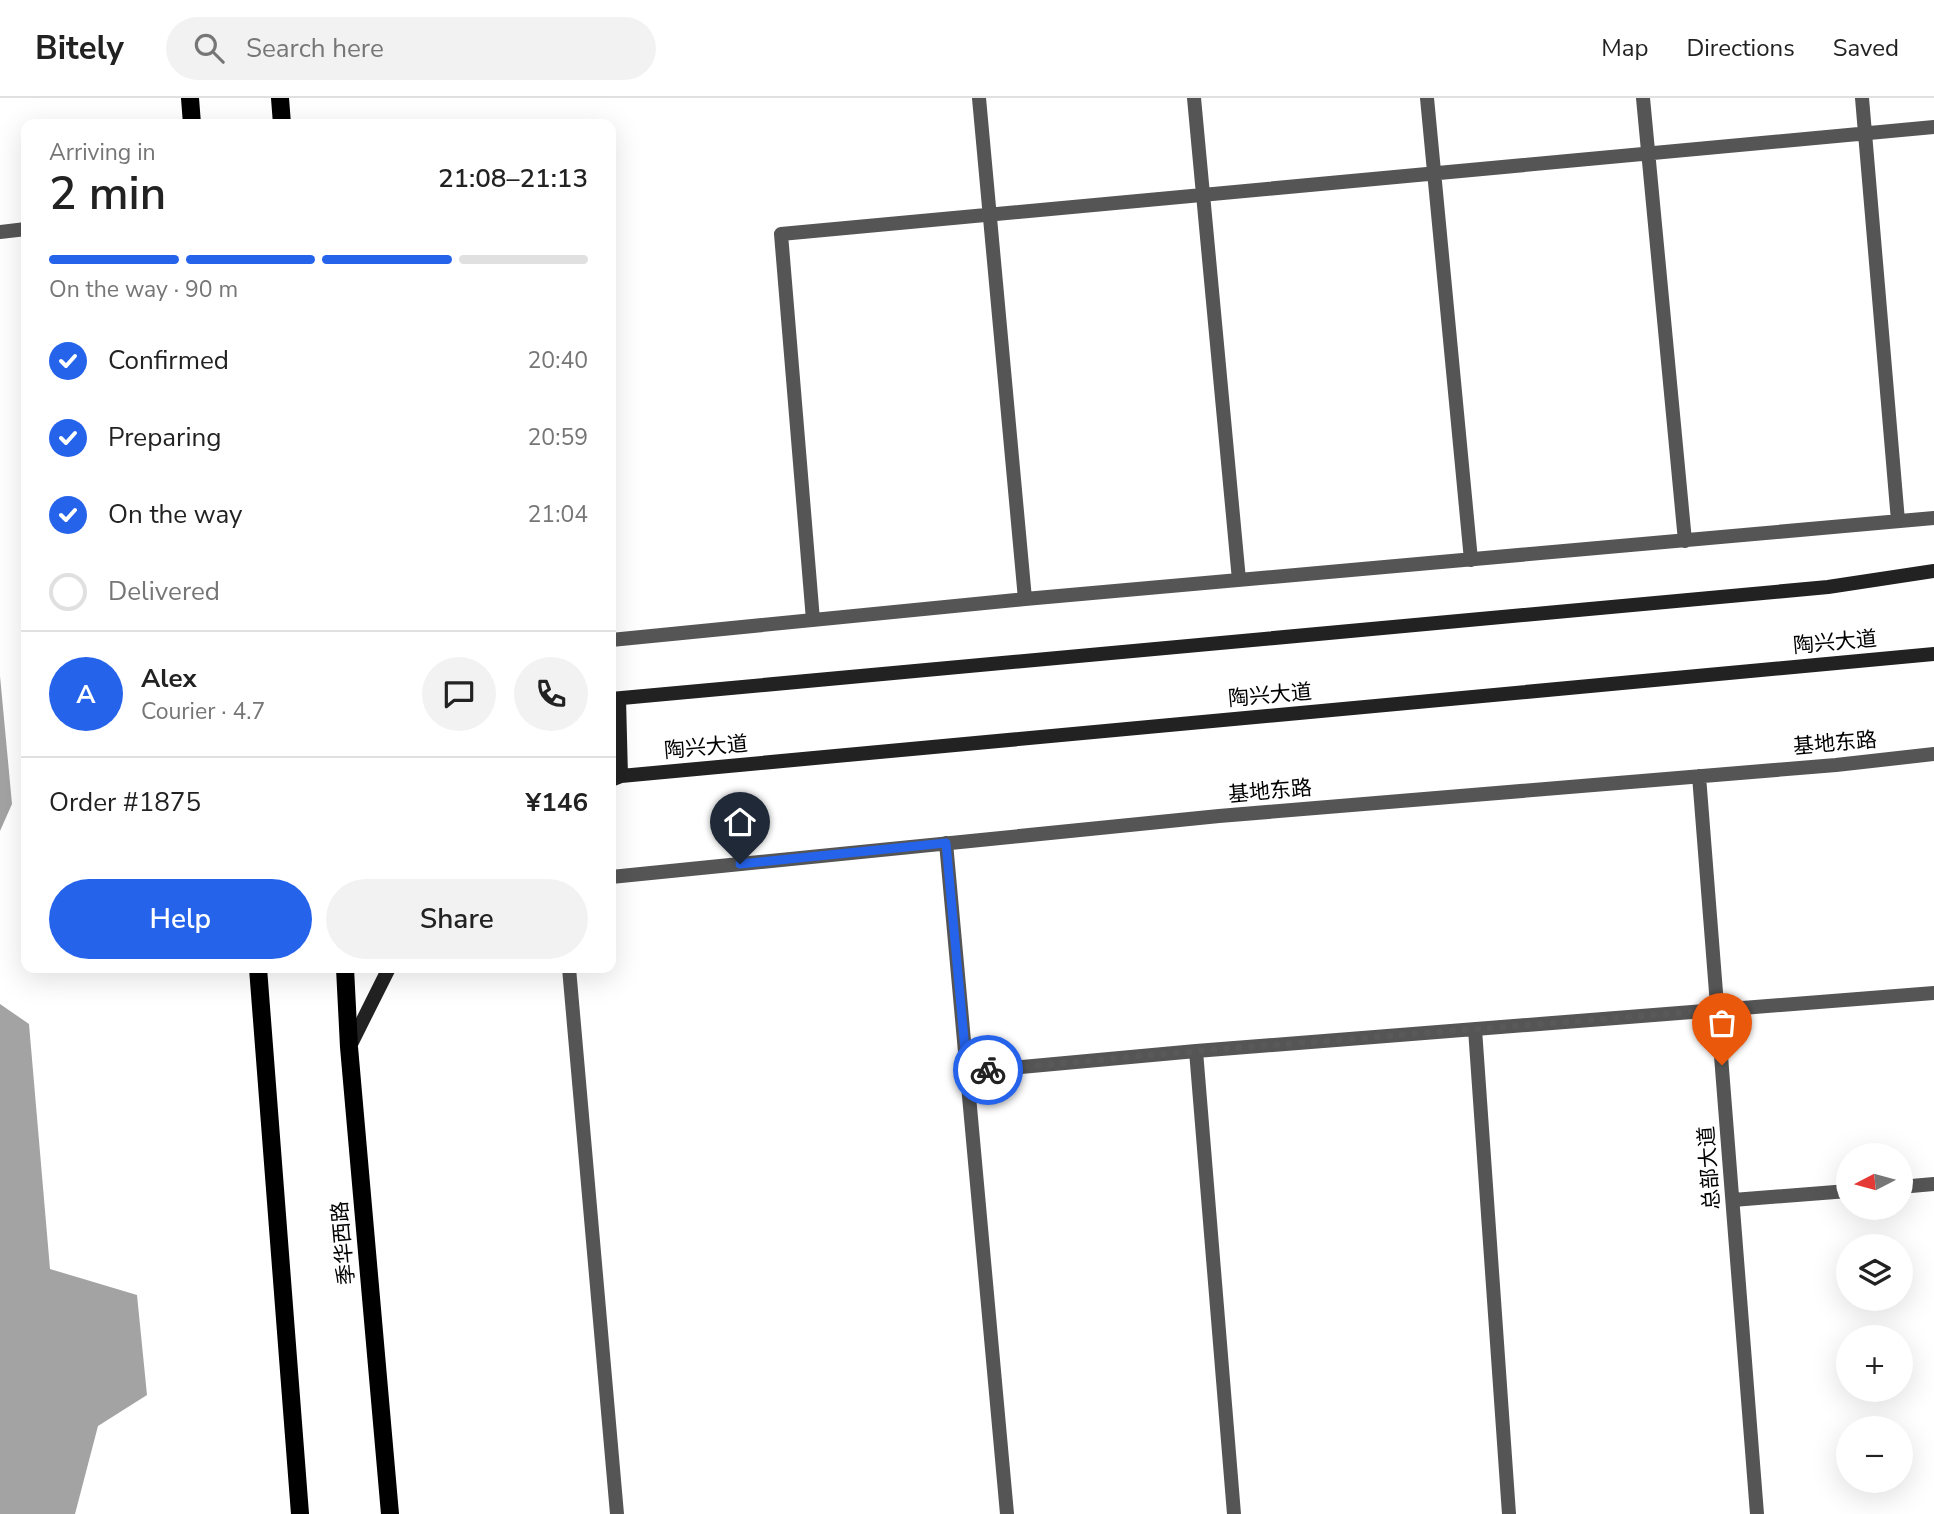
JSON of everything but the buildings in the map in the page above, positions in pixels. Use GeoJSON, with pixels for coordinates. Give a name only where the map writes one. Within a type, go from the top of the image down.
{"type":"FeatureCollection","features":[{"type":"Feature","properties":{"kind":"main road"},"geometry":{"type":"LineString","coordinates":[[190,98],[192,119]]}},
{"type":"Feature","properties":{"kind":"main road"},"geometry":{"type":"LineString","coordinates":[[280,98],[282,119]]}},
{"type":"Feature","properties":{"kind":"main road"},"geometry":{"type":"LineString","coordinates":[[616,699],[1828,587],[1934,571]]}},
{"type":"Feature","properties":{"kind":"main road","name":"陶兴大道"},"geometry":{"type":"LineString","coordinates":[[616,778],[1934,654]]}},
{"type":"Feature","properties":{"kind":"main road"},"geometry":{"type":"LineString","coordinates":[[258,973],[300,1514]]}},
{"type":"Feature","properties":{"kind":"main road","name":"季华西路"},"geometry":{"type":"LineString","coordinates":[[345,973],[349,1047],[390,1514]]}},
{"type":"Feature","properties":{"kind":"main road"},"geometry":{"type":"LineString","coordinates":[[349,1047],[386,973]]}},
{"type":"Feature","properties":{"kind":"lane"},"geometry":{"type":"LineString","coordinates":[[979,98],[1025,599]]}},
{"type":"Feature","properties":{"kind":"lane"},"geometry":{"type":"LineString","coordinates":[[1194,98],[1239,580]]}},
{"type":"Feature","properties":{"kind":"lane"},"geometry":{"type":"LineString","coordinates":[[1427,98],[1471,560]]}},
{"type":"Feature","properties":{"kind":"lane"},"geometry":{"type":"LineString","coordinates":[[1643,98],[1685,541]]}},
{"type":"Feature","properties":{"kind":"lane"},"geometry":{"type":"LineString","coordinates":[[1863,98],[1898,521]]}},
{"type":"Feature","properties":{"kind":"lane"},"geometry":{"type":"LineString","coordinates":[[813,620],[781,234],[1934,127]]}},
{"type":"Feature","properties":{"kind":"lane"},"geometry":{"type":"LineString","coordinates":[[0,232],[21,230]]}},
{"type":"Feature","properties":{"kind":"lane"},"geometry":{"type":"LineString","coordinates":[[616,640],[1025,599],[1934,518]]}},
{"type":"Feature","properties":{"kind":"lane","name":"基地东路"},"geometry":{"type":"LineString","coordinates":[[616,876],[1219,816],[1934,754]]}},
{"type":"Feature","properties":{"kind":"lane","name":"总部大道"},"geometry":{"type":"LineString","coordinates":[[1699,776],[1757,1514]]}},
{"type":"Feature","properties":{"kind":"lane"},"geometry":{"type":"LineString","coordinates":[[946,843],[1007,1514]]}},
{"type":"Feature","properties":{"kind":"lane"},"geometry":{"type":"LineString","coordinates":[[569,973],[617,1514]]}},
{"type":"Feature","properties":{"kind":"lane"},"geometry":{"type":"LineString","coordinates":[[967,1072],[1196,1051],[1934,993]]}},
{"type":"Feature","properties":{"kind":"lane"},"geometry":{"type":"LineString","coordinates":[[1475,1029],[1509,1514]]}},
{"type":"Feature","properties":{"kind":"lane"},"geometry":{"type":"LineString","coordinates":[[1196,1051],[1234,1514]]}},
{"type":"Feature","properties":{"kind":"lane"},"geometry":{"type":"LineString","coordinates":[[1913,1186],[1934,1184]]}},
{"type":"Feature","properties":{"kind":"lane"},"geometry":{"type":"LineString","coordinates":[[1733,1200],[1836,1192]]}},
{"type":"Feature","properties":{"kind":"shaded area"},"geometry":{"type":"Polygon","coordinates":[[[0,676],[12,804],[0,831],[0,676]]]}},
{"type":"Feature","properties":{"kind":"shaded area"},"geometry":{"type":"Polygon","coordinates":[[[0,1004],[29,1024],[50,1269],[137,1295],[147,1395],[98,1426],[75,1514],[0,1514],[0,1004]]]}},
{"type":"Feature","properties":{"kind":"way so far"},"geometry":{"type":"LineString","coordinates":[[988,1070],[1718,1010],[1722,1065]]}},
{"type":"Feature","properties":{"kind":"route"},"geometry":{"type":"LineString","coordinates":[[740,864],[946,843],[967,1072],[988,1070]]}}]}
